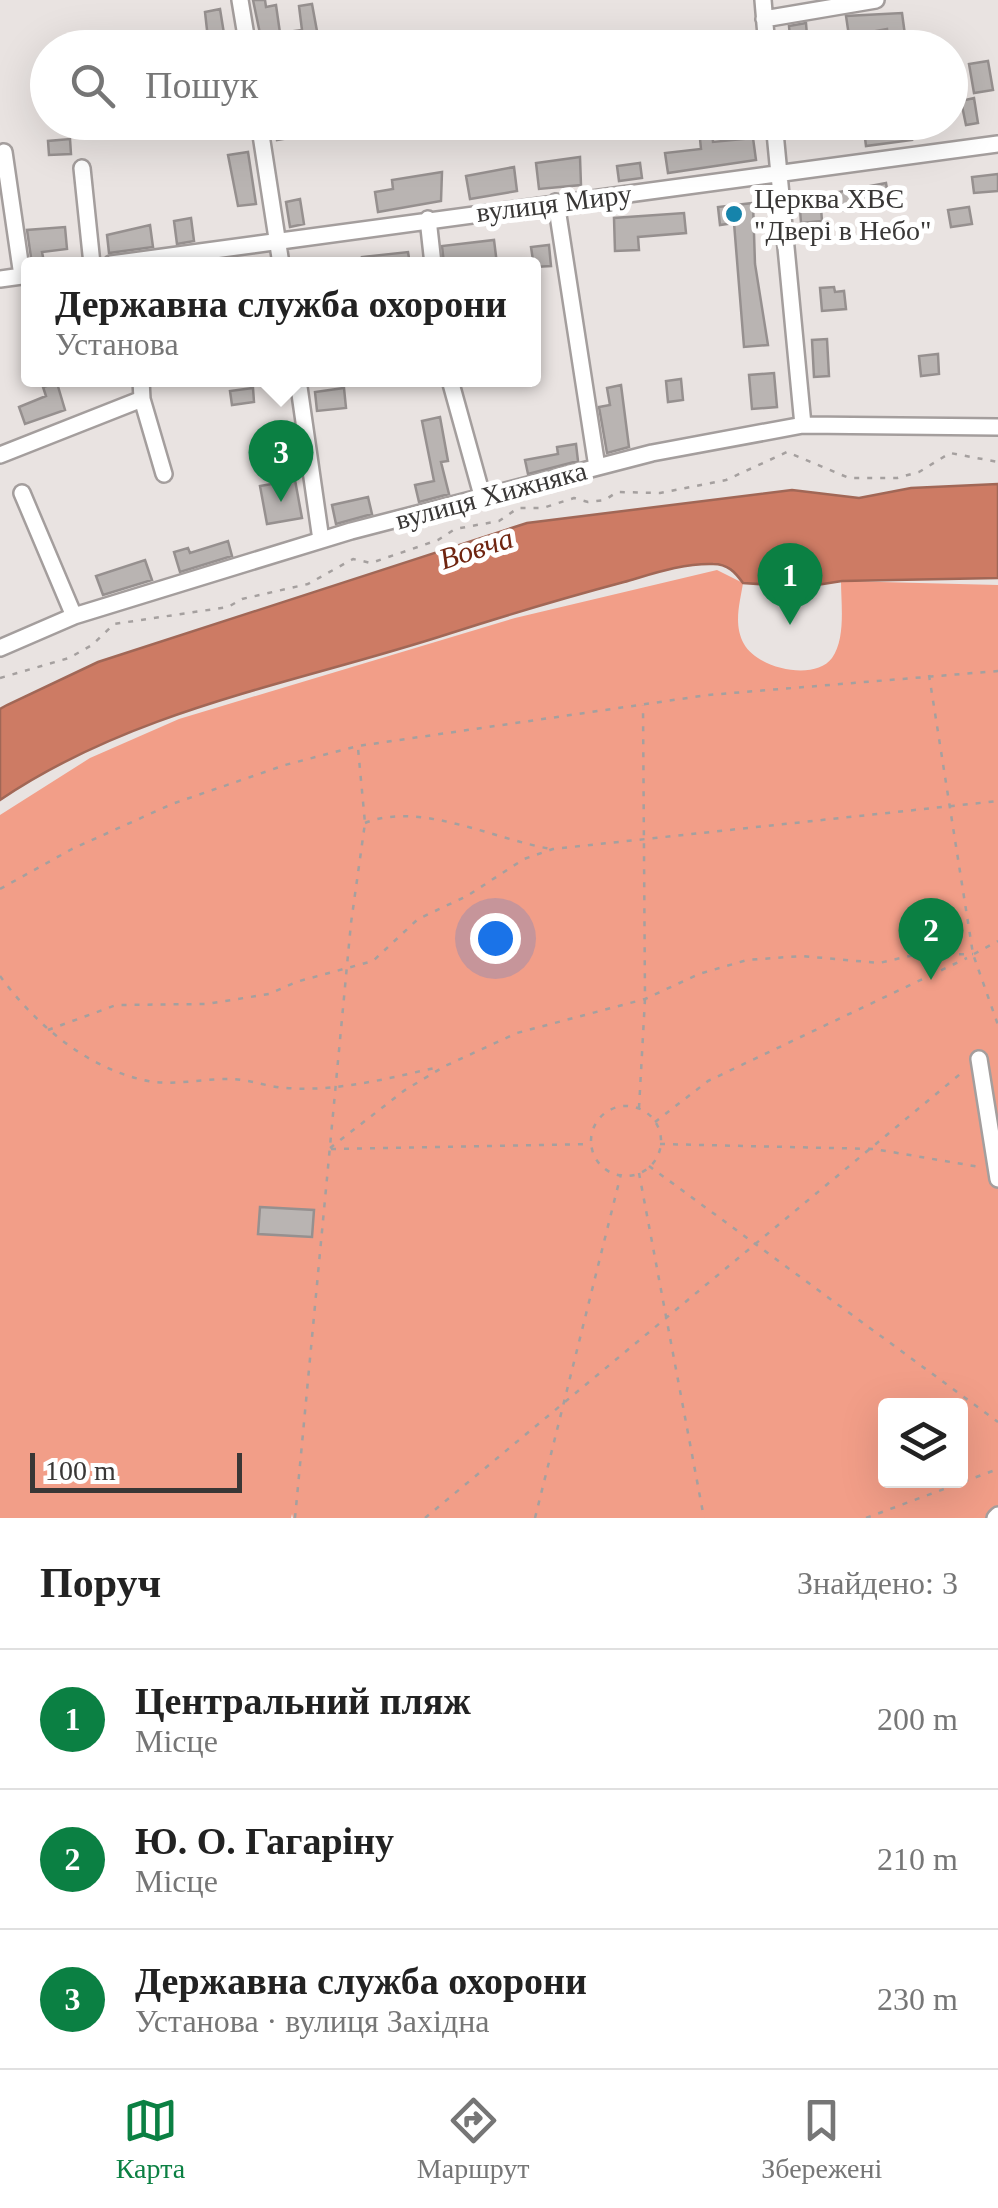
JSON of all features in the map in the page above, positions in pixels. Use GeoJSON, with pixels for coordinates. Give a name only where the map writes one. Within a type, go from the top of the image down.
{"type":"FeatureCollection","features":[{"type":"Feature","properties":{"kind":"street"},"geometry":{"type":"LineString","coordinates":[[240,0],[245,30]]}},
{"type":"Feature","properties":{"kind":"street"},"geometry":{"type":"LineString","coordinates":[[763,0],[765,30]]}},
{"type":"Feature","properties":{"kind":"street"},"geometry":{"type":"LineString","coordinates":[[764,19],[876,0]]}},
{"type":"Feature","properties":{"kind":"street"},"geometry":{"type":"LineString","coordinates":[[262,140],[280,257]]}},
{"type":"Feature","properties":{"kind":"street"},"geometry":{"type":"LineString","coordinates":[[776,140],[803,425]]}},
{"type":"Feature","properties":{"kind":"street","name":"вулиця Миру"},"geometry":{"type":"LineString","coordinates":[[181,257],[428,219],[998,144]]}},
{"type":"Feature","properties":{"kind":"street"},"geometry":{"type":"LineString","coordinates":[[4,152],[22,257]]}},
{"type":"Feature","properties":{"kind":"street"},"geometry":{"type":"LineString","coordinates":[[82,168],[91,257]]}},
{"type":"Feature","properties":{"kind":"street"},"geometry":{"type":"LineString","coordinates":[[556,202],[597,467]]}},
{"type":"Feature","properties":{"kind":"street"},"geometry":{"type":"LineString","coordinates":[[428,219],[433,257]]}},
{"type":"Feature","properties":{"kind":"street"},"geometry":{"type":"LineString","coordinates":[[141,387],[164,474]]}},
{"type":"Feature","properties":{"kind":"street"},"geometry":{"type":"LineString","coordinates":[[299,387],[321,540]]}},
{"type":"Feature","properties":{"kind":"street"},"geometry":{"type":"LineString","coordinates":[[452,387],[483,498]]}},
{"type":"Feature","properties":{"kind":"street"},"geometry":{"type":"LineString","coordinates":[[0,455],[142,399]]}},
{"type":"Feature","properties":{"kind":"street","name":"вулиця Хижняка"},"geometry":{"type":"LineString","coordinates":[[0,648],[74,616],[321,540],[597,467],[803,425],[998,428]]}},
{"type":"Feature","properties":{"kind":"street"},"geometry":{"type":"LineString","coordinates":[[22,493],[74,616]]}},
{"type":"Feature","properties":{"kind":"street"},"geometry":{"type":"LineString","coordinates":[[979,1059],[997,1175]]}},
{"type":"Feature","properties":{"kind":"path"},"geometry":{"type":"LineString","coordinates":[[0,678],[69,658],[92,645],[114,624],[151,622],[266,596],[326,577],[353,559],[371,563],[438,540],[455,528],[499,521],[518,508],[543,508],[574,498],[588,502],[605,500],[617,492],[660,493],[726,480],[787,452],[849,478],[897,478],[919,472],[950,454],[998,462]]}},
{"type":"Feature","properties":{"kind":"path"},"geometry":{"type":"LineString","coordinates":[[1,889],[172,804],[285,765],[358,746],[643,704],[929,674],[998,671]]}},
{"type":"Feature","properties":{"kind":"path"},"geometry":{"type":"LineString","coordinates":[[929,674],[973,954],[998,1025]]}},
{"type":"Feature","properties":{"kind":"path"},"geometry":{"type":"LineString","coordinates":[[639,1108],[645,999],[643,704]]}},
{"type":"Feature","properties":{"kind":"path"},"geometry":{"type":"LineString","coordinates":[[294,1518],[347,968],[366,822],[358,746]]}},
{"type":"Feature","properties":{"kind":"path"},"geometry":{"type":"LineString","coordinates":[[48,1030],[116,1005],[240,1000],[374,961],[418,920],[467,896],[524,860],[553,850],[998,800]]}},
{"type":"Feature","properties":{"kind":"path"},"geometry":{"type":"LineString","coordinates":[[366,822],[387,814],[412,814],[553,850]]}},
{"type":"Feature","properties":{"kind":"path"},"geometry":{"type":"LineString","coordinates":[[656,1122],[708,1081],[998,941]]}},
{"type":"Feature","properties":{"kind":"path"},"geometry":{"type":"LineString","coordinates":[[329,1149],[405,1090],[445,1066],[517,1033],[645,999],[700,974],[747,960],[802,956],[879,963],[914,955],[973,954]]}},
{"type":"Feature","properties":{"kind":"path"},"geometry":{"type":"LineString","coordinates":[[0,976],[48,1030],[117,1070],[150,1081],[237,1079],[284,1088],[336,1086],[370,1084],[445,1066]]}},
{"type":"Feature","properties":{"kind":"path"},"geometry":{"type":"LineString","coordinates":[[425,1518],[564,1407],[979,1059]]}},
{"type":"Feature","properties":{"kind":"path"},"geometry":{"type":"LineString","coordinates":[[616,1107],[639,1108],[656,1122],[660,1144],[649,1166],[639,1173],[621,1174],[598,1162],[591,1144],[596,1121],[605,1112],[616,1107]]}},
{"type":"Feature","properties":{"kind":"path"},"geometry":{"type":"LineString","coordinates":[[329,1149],[591,1144]]}},
{"type":"Feature","properties":{"kind":"path"},"geometry":{"type":"LineString","coordinates":[[660,1144],[874,1149],[997,1175]]}},
{"type":"Feature","properties":{"kind":"path"},"geometry":{"type":"LineString","coordinates":[[649,1166],[998,1422]]}},
{"type":"Feature","properties":{"kind":"path"},"geometry":{"type":"LineString","coordinates":[[639,1173],[704,1518]]}},
{"type":"Feature","properties":{"kind":"path"},"geometry":{"type":"LineString","coordinates":[[535,1518],[621,1174]]}},
{"type":"Feature","properties":{"kind":"path"},"geometry":{"type":"LineString","coordinates":[[866,1518],[998,1469]]}},
{"type":"Feature","properties":{"kind":"shaded area"},"geometry":{"type":"Polygon","coordinates":[[[717,570],[743,583],[738,614],[744,644],[761,660],[800,670],[824,665],[836,650],[842,621],[841,581],[998,585],[998,1518],[293,1518],[292,1514],[291,1518],[0,1518],[0,815],[90,758],[179,719],[515,618],[717,570]]]}},
{"type":"Feature","properties":{"kind":"water","name":"Вовча"},"geometry":{"type":"Polygon","coordinates":[[[998,484],[998,578],[842,581],[804,587],[743,583],[723,565],[690,565],[558,600],[161,720],[52,769],[0,800],[0,709],[7,705],[98,662],[527,523],[792,490],[859,498],[911,488],[998,484]]]}},
{"type":"Feature","properties":{"kind":"building"},"geometry":{"type":"Polygon","coordinates":[[[253,0],[265,0],[266,7],[276,5],[280,30],[259,30],[253,0]]]}},
{"type":"Feature","properties":{"kind":"building"},"geometry":{"type":"Polygon","coordinates":[[[312,4],[317,30],[302,30],[299,6],[312,4]]]}},
{"type":"Feature","properties":{"kind":"building"},"geometry":{"type":"Polygon","coordinates":[[[220,9],[223,30],[207,30],[205,12],[220,9]]]}},
{"type":"Feature","properties":{"kind":"building"},"geometry":{"type":"Polygon","coordinates":[[[902,13],[904,30],[848,30],[846,16],[902,13]]]}},
{"type":"Feature","properties":{"kind":"building"},"geometry":{"type":"Polygon","coordinates":[[[806,23],[807,30],[789,30],[789,26],[806,23]]]}},
{"type":"Feature","properties":{"kind":"building"},"geometry":{"type":"Polygon","coordinates":[[[988,61],[993,90],[974,93],[969,64],[988,61]]]}},
{"type":"Feature","properties":{"kind":"building"},"geometry":{"type":"Polygon","coordinates":[[[974,98],[978,123],[968,125],[968,99],[974,98]]]}},
{"type":"Feature","properties":{"kind":"building"},"geometry":{"type":"Polygon","coordinates":[[[70,140],[71,154],[49,155],[48,141],[70,140]]]}},
{"type":"Feature","properties":{"kind":"building"},"geometry":{"type":"Polygon","coordinates":[[[700,140],[753,140],[756,160],[668,173],[665,153],[701,149],[700,140]]]}},
{"type":"Feature","properties":{"kind":"building"},"geometry":{"type":"Polygon","coordinates":[[[865,140],[912,140],[866,146],[865,140]]]}},
{"type":"Feature","properties":{"kind":"building"},"geometry":{"type":"Polygon","coordinates":[[[248,152],[256,204],[238,206],[228,155],[248,152]]]}},
{"type":"Feature","properties":{"kind":"building"},"geometry":{"type":"Polygon","coordinates":[[[580,157],[581,185],[539,189],[536,163],[580,157]]]}},
{"type":"Feature","properties":{"kind":"building"},"geometry":{"type":"Polygon","coordinates":[[[640,163],[642,178],[619,181],[617,166],[640,163]]]}},
{"type":"Feature","properties":{"kind":"building"},"geometry":{"type":"Polygon","coordinates":[[[514,167],[517,191],[470,199],[466,176],[514,167]]]}},
{"type":"Feature","properties":{"kind":"building"},"geometry":{"type":"Polygon","coordinates":[[[442,172],[441,201],[378,212],[375,192],[393,189],[392,180],[442,172]]]}},
{"type":"Feature","properties":{"kind":"building"},"geometry":{"type":"Polygon","coordinates":[[[998,174],[998,191],[974,193],[972,177],[998,174]]]}},
{"type":"Feature","properties":{"kind":"building"},"geometry":{"type":"Polygon","coordinates":[[[886,183],[890,207],[877,210],[876,204],[843,210],[839,192],[886,183]]]}},
{"type":"Feature","properties":{"kind":"building"},"geometry":{"type":"Polygon","coordinates":[[[820,194],[822,221],[801,223],[799,196],[820,194]]]}},
{"type":"Feature","properties":{"kind":"building"},"geometry":{"type":"Polygon","coordinates":[[[300,199],[304,224],[290,227],[286,202],[300,199]]]}},
{"type":"Feature","properties":{"kind":"building"},"geometry":{"type":"Polygon","coordinates":[[[753,203],[755,264],[768,345],[744,347],[734,223],[720,225],[718,207],[753,203]]]}},
{"type":"Feature","properties":{"kind":"building"},"geometry":{"type":"Polygon","coordinates":[[[969,207],[972,224],[951,227],[948,210],[969,207]]]}},
{"type":"Feature","properties":{"kind":"building"},"geometry":{"type":"Polygon","coordinates":[[[684,213],[686,233],[638,237],[639,250],[615,251],[614,218],[684,213]]]}},
{"type":"Feature","properties":{"kind":"building"},"geometry":{"type":"Polygon","coordinates":[[[191,218],[194,241],[177,244],[174,221],[191,218]]]}},
{"type":"Feature","properties":{"kind":"building"},"geometry":{"type":"Polygon","coordinates":[[[150,225],[153,247],[109,253],[107,235],[150,225]]]}},
{"type":"Feature","properties":{"kind":"building"},"geometry":{"type":"Polygon","coordinates":[[[65,227],[67,249],[31,257],[27,230],[65,227]]]}},
{"type":"Feature","properties":{"kind":"building"},"geometry":{"type":"Polygon","coordinates":[[[494,240],[496,257],[443,257],[442,246],[494,240]]]}},
{"type":"Feature","properties":{"kind":"building"},"geometry":{"type":"Polygon","coordinates":[[[549,245],[551,266],[541,267],[541,257],[532,257],[531,247],[549,245]]]}},
{"type":"Feature","properties":{"kind":"building"},"geometry":{"type":"Polygon","coordinates":[[[408,252],[409,257],[362,257],[408,252]]]}},
{"type":"Feature","properties":{"kind":"building"},"geometry":{"type":"Polygon","coordinates":[[[834,287],[835,292],[844,291],[846,309],[822,311],[820,288],[834,287]]]}},
{"type":"Feature","properties":{"kind":"building"},"geometry":{"type":"Polygon","coordinates":[[[827,339],[829,376],[814,377],[812,340],[827,339]]]}},
{"type":"Feature","properties":{"kind":"building"},"geometry":{"type":"Polygon","coordinates":[[[938,354],[939,374],[921,376],[919,356],[938,354]]]}},
{"type":"Feature","properties":{"kind":"building"},"geometry":{"type":"Polygon","coordinates":[[[774,373],[777,407],[752,409],[749,375],[774,373]]]}},
{"type":"Feature","properties":{"kind":"building"},"geometry":{"type":"Polygon","coordinates":[[[681,379],[683,400],[668,402],[666,381],[681,379]]]}},
{"type":"Feature","properties":{"kind":"building"},"geometry":{"type":"Polygon","coordinates":[[[621,385],[629,447],[607,453],[599,407],[610,405],[607,388],[621,385]]]}},
{"type":"Feature","properties":{"kind":"building"},"geometry":{"type":"Polygon","coordinates":[[[43,387],[58,387],[65,410],[25,424],[19,407],[46,396],[43,387]]]}},
{"type":"Feature","properties":{"kind":"building"},"geometry":{"type":"Polygon","coordinates":[[[253,388],[254,402],[232,405],[230,391],[253,388]]]}},
{"type":"Feature","properties":{"kind":"building"},"geometry":{"type":"Polygon","coordinates":[[[344,388],[346,408],[317,411],[315,392],[344,388]]]}},
{"type":"Feature","properties":{"kind":"building"},"geometry":{"type":"Polygon","coordinates":[[[440,417],[448,461],[441,462],[449,494],[419,502],[415,485],[434,481],[422,421],[440,417]]]}},
{"type":"Feature","properties":{"kind":"building"},"geometry":{"type":"Polygon","coordinates":[[[576,444],[578,461],[528,474],[525,460],[558,454],[557,447],[576,444]]]}},
{"type":"Feature","properties":{"kind":"building"},"geometry":{"type":"Polygon","coordinates":[[[295,480],[302,518],[267,524],[260,486],[295,480]]]}},
{"type":"Feature","properties":{"kind":"building"},"geometry":{"type":"Polygon","coordinates":[[[368,497],[372,514],[336,524],[332,505],[368,497]]]}},
{"type":"Feature","properties":{"kind":"building"},"geometry":{"type":"Polygon","coordinates":[[[228,541],[232,556],[180,572],[174,552],[188,548],[190,553],[228,541]]]}},
{"type":"Feature","properties":{"kind":"building"},"geometry":{"type":"Polygon","coordinates":[[[145,560],[152,580],[103,595],[96,576],[145,560]]]}},
{"type":"Feature","properties":{"kind":"building"},"geometry":{"type":"Polygon","coordinates":[[[260,1207],[314,1210],[312,1237],[258,1234],[260,1207]]]}},
{"type":"Feature","properties":{"kind":"place","name":"Церква ХВЄ \"Двері в Небо\""},"geometry":{"type":"Point","coordinates":[734,214]}},
{"type":"Feature","properties":{"kind":"place","name":"Державна служба охорони"},"geometry":{"type":"Point","coordinates":[281,502]}},
{"type":"Feature","properties":{"kind":"place","name":"Центральний пляж"},"geometry":{"type":"Point","coordinates":[790,625]}},
{"type":"Feature","properties":{"kind":"place","name":"Ю. О. Гагаріну"},"geometry":{"type":"Point","coordinates":[931,980]}}]}
